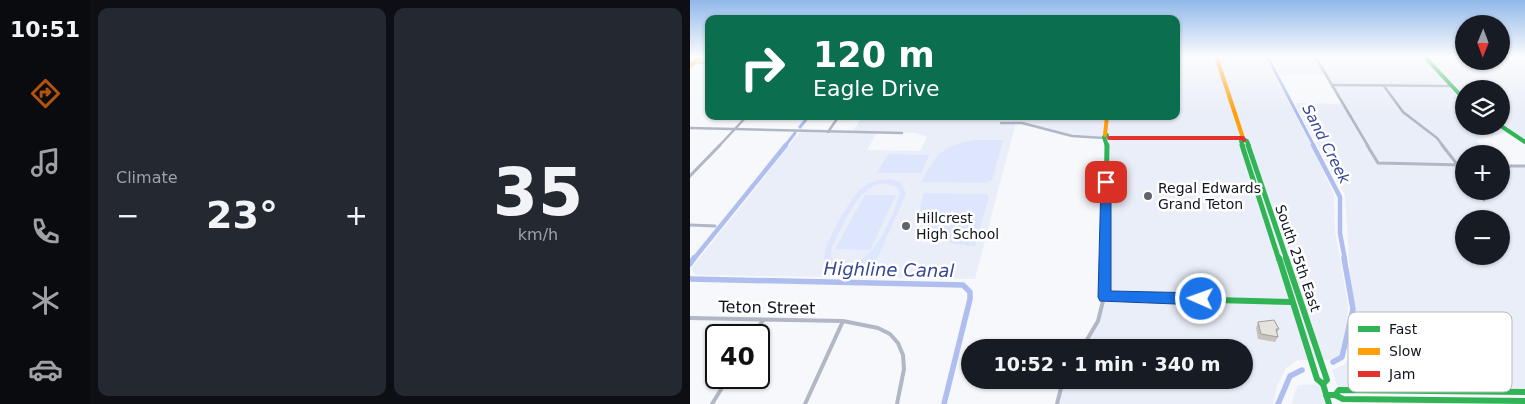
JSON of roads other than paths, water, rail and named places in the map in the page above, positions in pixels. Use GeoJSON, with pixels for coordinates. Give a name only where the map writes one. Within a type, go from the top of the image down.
{"type":"FeatureCollection","features":[{"type":"Feature","properties":{"kind":"main road","name":"South 25th East"},"geometry":{"type":"LineString","coordinates":[[1222,75],[1244,139],[1247,141],[1327,380],[1323,384]]}},
{"type":"Feature","properties":{"kind":"main road"},"geometry":{"type":"LineString","coordinates":[[1441,75],[1455,90]]}},
{"type":"Feature","properties":{"kind":"main road"},"geometry":{"type":"LineString","coordinates":[[1107,120],[1104,297],[1292,302]]}},
{"type":"Feature","properties":{"kind":"main road"},"geometry":{"type":"LineString","coordinates":[[1510,132],[1525,142]]}},
{"type":"Feature","properties":{"kind":"main road"},"geometry":{"type":"LineString","coordinates":[[1107,137],[1244,139]]}},
{"type":"Feature","properties":{"kind":"main road","name":"South 25th East"},"geometry":{"type":"LineString","coordinates":[[1244,139],[1241,141],[1292,302],[1317,379],[1323,384],[1329,404]]}},
{"type":"Feature","properties":{"kind":"main road"},"geometry":{"type":"LineString","coordinates":[[1261,204],[1268,204]]}},
{"type":"Feature","properties":{"kind":"main road"},"geometry":{"type":"LineString","coordinates":[[1281,267],[1290,282],[1295,283]]}},
{"type":"Feature","properties":{"kind":"main road"},"geometry":{"type":"LineString","coordinates":[[1326,395],[1336,394],[1339,390],[1348,390]]}},
{"type":"Feature","properties":{"kind":"main road"},"geometry":{"type":"LineString","coordinates":[[1512,392],[1525,392]]}},
{"type":"Feature","properties":{"kind":"main road"},"geometry":{"type":"LineString","coordinates":[[1336,394],[1343,399],[1525,401]]}},
{"type":"Feature","properties":{"kind":"street"},"geometry":{"type":"LineString","coordinates":[[1326,75],[1378,163],[1455,165]]}},
{"type":"Feature","properties":{"kind":"street"},"geometry":{"type":"LineString","coordinates":[[1332,85],[1451,86]]}},
{"type":"Feature","properties":{"kind":"street"},"geometry":{"type":"LineString","coordinates":[[1383,86],[1403,112],[1433,134],[1455,161]]}},
{"type":"Feature","properties":{"kind":"street"},"geometry":{"type":"LineString","coordinates":[[690,176],[743,120]]}},
{"type":"Feature","properties":{"kind":"street"},"geometry":{"type":"LineString","coordinates":[[828,132],[836,120]]}},
{"type":"Feature","properties":{"kind":"street"},"geometry":{"type":"LineString","coordinates":[[1001,124],[1022,123],[1072,136],[1107,137]]}},
{"type":"Feature","properties":{"kind":"street"},"geometry":{"type":"LineString","coordinates":[[690,128],[902,133]]}},
{"type":"Feature","properties":{"kind":"street"},"geometry":{"type":"LineString","coordinates":[[1510,166],[1525,166]]}},
{"type":"Feature","properties":{"kind":"street"},"geometry":{"type":"LineString","coordinates":[[690,226],[715,226]]}},
{"type":"Feature","properties":{"kind":"street"},"geometry":{"type":"LineString","coordinates":[[1087,339],[1098,321],[1104,297]]}},
{"type":"Feature","properties":{"kind":"street","name":"Teton Street"},"geometry":{"type":"LineString","coordinates":[[690,318],[843,321],[864,322],[882,327],[899,346],[903,355],[904,371],[897,404]]}},
{"type":"Feature","properties":{"kind":"street"},"geometry":{"type":"LineString","coordinates":[[761,324],[764,320]]}},
{"type":"Feature","properties":{"kind":"street"},"geometry":{"type":"LineString","coordinates":[[805,404],[843,321]]}},
{"type":"Feature","properties":{"kind":"street"},"geometry":{"type":"LineString","coordinates":[[712,404],[721,389]]}},
{"type":"Feature","properties":{"kind":"street"},"geometry":{"type":"LineString","coordinates":[[1057,404],[1061,389]]}},
{"type":"Feature","properties":{"kind":"waterway","name":"Sand Creek"},"geometry":{"type":"LineString","coordinates":[[1277,75],[1314,146]]}},
{"type":"Feature","properties":{"kind":"waterway","name":"Highline Canal"},"geometry":{"type":"LineString","coordinates":[[800,127],[806,120]]}},
{"type":"Feature","properties":{"kind":"waterway","name":"Highline Canal"},"geometry":{"type":"LineString","coordinates":[[785,146],[795,133]]}},
{"type":"Feature","properties":{"kind":"waterway","name":"Highline Canal"},"geometry":{"type":"LineString","coordinates":[[693,260],[786,145]]}},
{"type":"Feature","properties":{"kind":"waterway","name":"Sand Creek"},"geometry":{"type":"LineString","coordinates":[[1313,145],[1340,197],[1340,233],[1345,260]]}},
{"type":"Feature","properties":{"kind":"waterway","name":"Highline Canal"},"geometry":{"type":"LineString","coordinates":[[690,264],[694,258]]}},
{"type":"Feature","properties":{"kind":"waterway","name":"Sand Creek"},"geometry":{"type":"LineString","coordinates":[[1344,258],[1352,312]]}},
{"type":"Feature","properties":{"kind":"waterway","name":"Highline Canal"},"geometry":{"type":"LineString","coordinates":[[690,279],[963,285],[970,292],[970,299],[944,404]]}},
{"type":"Feature","properties":{"kind":"waterway","name":"Sand Creek"},"geometry":{"type":"LineString","coordinates":[[1333,362],[1342,357],[1348,331]]}},
{"type":"Feature","properties":{"kind":"waterway","name":"Sand Creek"},"geometry":{"type":"LineString","coordinates":[[1278,404],[1290,376],[1302,370]]}},
{"type":"Feature","properties":{"kind":"place","name":"Regal Edwards Grand Teton"},"geometry":{"type":"Point","coordinates":[1148,196]}},
{"type":"Feature","properties":{"kind":"place","name":"Hillcrest High School"},"geometry":{"type":"Point","coordinates":[906,226]}}]}
